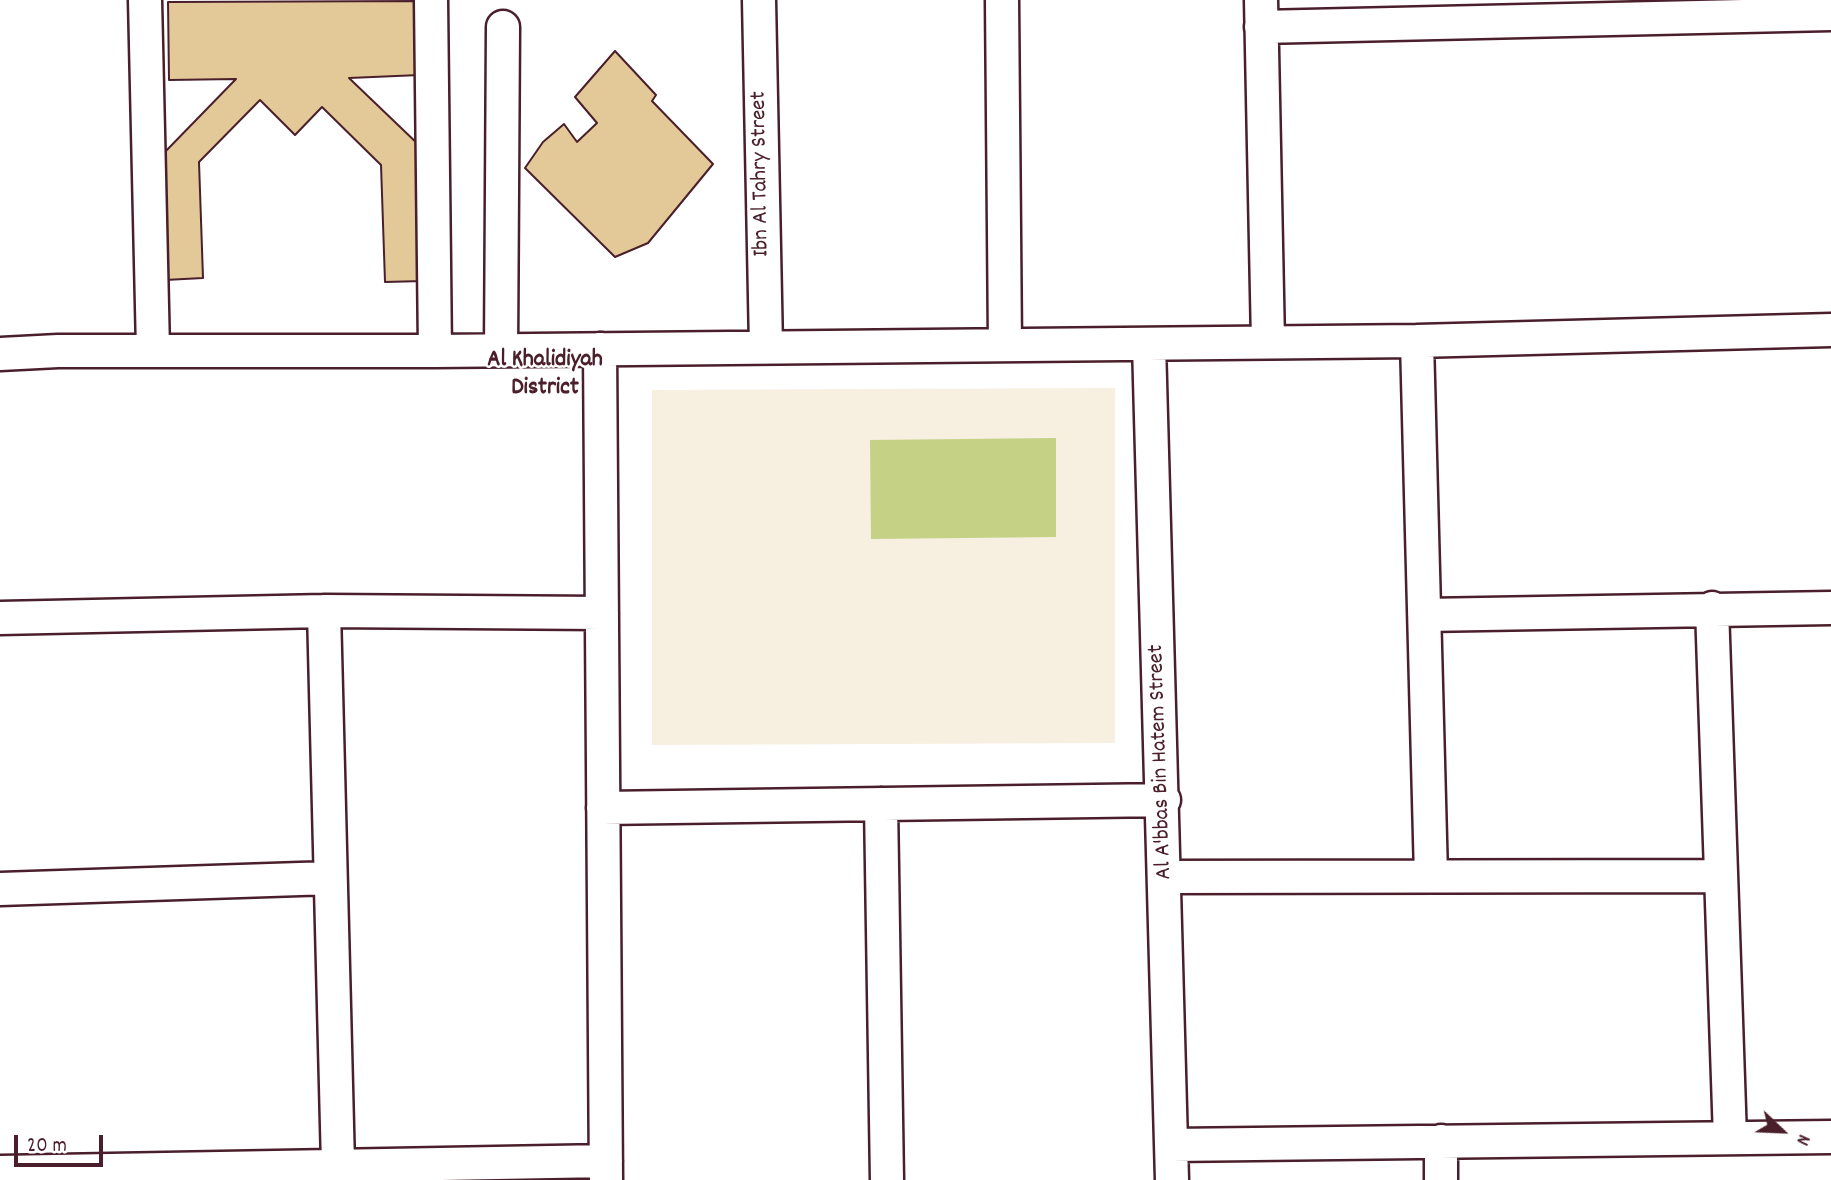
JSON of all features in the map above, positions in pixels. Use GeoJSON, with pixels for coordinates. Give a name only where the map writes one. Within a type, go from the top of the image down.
{"type":"FeatureCollection","features":[{"type":"Feature","properties":{"kind":"street"},"geometry":{"type":"LineString","coordinates":[[145,0],[153,350]]}},
{"type":"Feature","properties":{"kind":"street"},"geometry":{"type":"LineString","coordinates":[[431,0],[435,351]]}},
{"type":"Feature","properties":{"kind":"street","name":"Ibn Al Tahry Street"},"geometry":{"type":"LineString","coordinates":[[759,0],[766,347]]}},
{"type":"Feature","properties":{"kind":"street"},"geometry":{"type":"LineString","coordinates":[[1002,0],[1005,345]]}},
{"type":"Feature","properties":{"kind":"street"},"geometry":{"type":"LineString","coordinates":[[1268,342],[1261,14],[1708,8],[1831,14]]}},
{"type":"Feature","properties":{"kind":"street"},"geometry":{"type":"LineString","coordinates":[[501,350],[503,27]]}},
{"type":"Feature","properties":{"kind":"street"},"geometry":{"type":"LineString","coordinates":[[0,354],[153,350],[435,351],[1418,341],[1831,330]]}},
{"type":"Feature","properties":{"kind":"street"},"geometry":{"type":"LineString","coordinates":[[1418,341],[1431,876]]}},
{"type":"Feature","properties":{"kind":"street","name":"Al A'bbas Bin Hatem Street"},"geometry":{"type":"LineString","coordinates":[[1149,344],[1164,800],[1172,1180]]}},
{"type":"Feature","properties":{"kind":"street"},"geometry":{"type":"LineString","coordinates":[[0,1172],[51,1175],[338,1166],[606,1170],[600,349]]}},
{"type":"Feature","properties":{"kind":"street"},"geometry":{"type":"LineString","coordinates":[[1712,608],[1730,1138]]}},
{"type":"Feature","properties":{"kind":"street"},"geometry":{"type":"LineString","coordinates":[[1425,615],[1831,608]]}},
{"type":"Feature","properties":{"kind":"street"},"geometry":{"type":"LineString","coordinates":[[0,618],[324,611],[602,612]]}},
{"type":"Feature","properties":{"kind":"street"},"geometry":{"type":"LineString","coordinates":[[324,611],[338,1166]]}},
{"type":"Feature","properties":{"kind":"street"},"geometry":{"type":"LineString","coordinates":[[603,807],[1164,800]]}},
{"type":"Feature","properties":{"kind":"street"},"geometry":{"type":"LineString","coordinates":[[881,804],[887,1180]]}},
{"type":"Feature","properties":{"kind":"street"},"geometry":{"type":"LineString","coordinates":[[1166,877],[1721,876]]}},
{"type":"Feature","properties":{"kind":"street"},"geometry":{"type":"LineString","coordinates":[[0,889],[330,877]]}},
{"type":"Feature","properties":{"kind":"street"},"geometry":{"type":"LineString","coordinates":[[1171,1144],[1831,1137]]}},
{"type":"Feature","properties":{"kind":"street"},"geometry":{"type":"LineString","coordinates":[[1441,1141],[1441,1180]]}},
{"type":"Feature","properties":{"kind":"shaded area"},"geometry":{"type":"Polygon","coordinates":[[[1115,388],[1115,743],[652,745],[652,390],[1115,388]]]}},
{"type":"Feature","properties":{"kind":"green space"},"geometry":{"type":"Polygon","coordinates":[[[1056,438],[1056,537],[871,539],[870,440],[1056,438]]]}},
{"type":"Feature","properties":{"kind":"building"},"geometry":{"type":"Polygon","coordinates":[[[420,1],[420,75],[349,78],[421,147],[423,281],[385,282],[381,165],[322,107],[295,135],[260,100],[199,162],[203,278],[165,280],[162,155],[236,79],[169,80],[168,2],[420,1]]]}},
{"type":"Feature","properties":{"kind":"building"},"geometry":{"type":"Polygon","coordinates":[[[615,51],[656,95],[652,101],[713,164],[648,243],[615,257],[525,168],[543,142],[564,124],[577,142],[597,123],[575,97],[615,51]]]}},
{"type":"Feature","properties":{"kind":"district","name":"Al Khalidiyah District"},"geometry":{"type":"Point","coordinates":[545,376]}}]}
